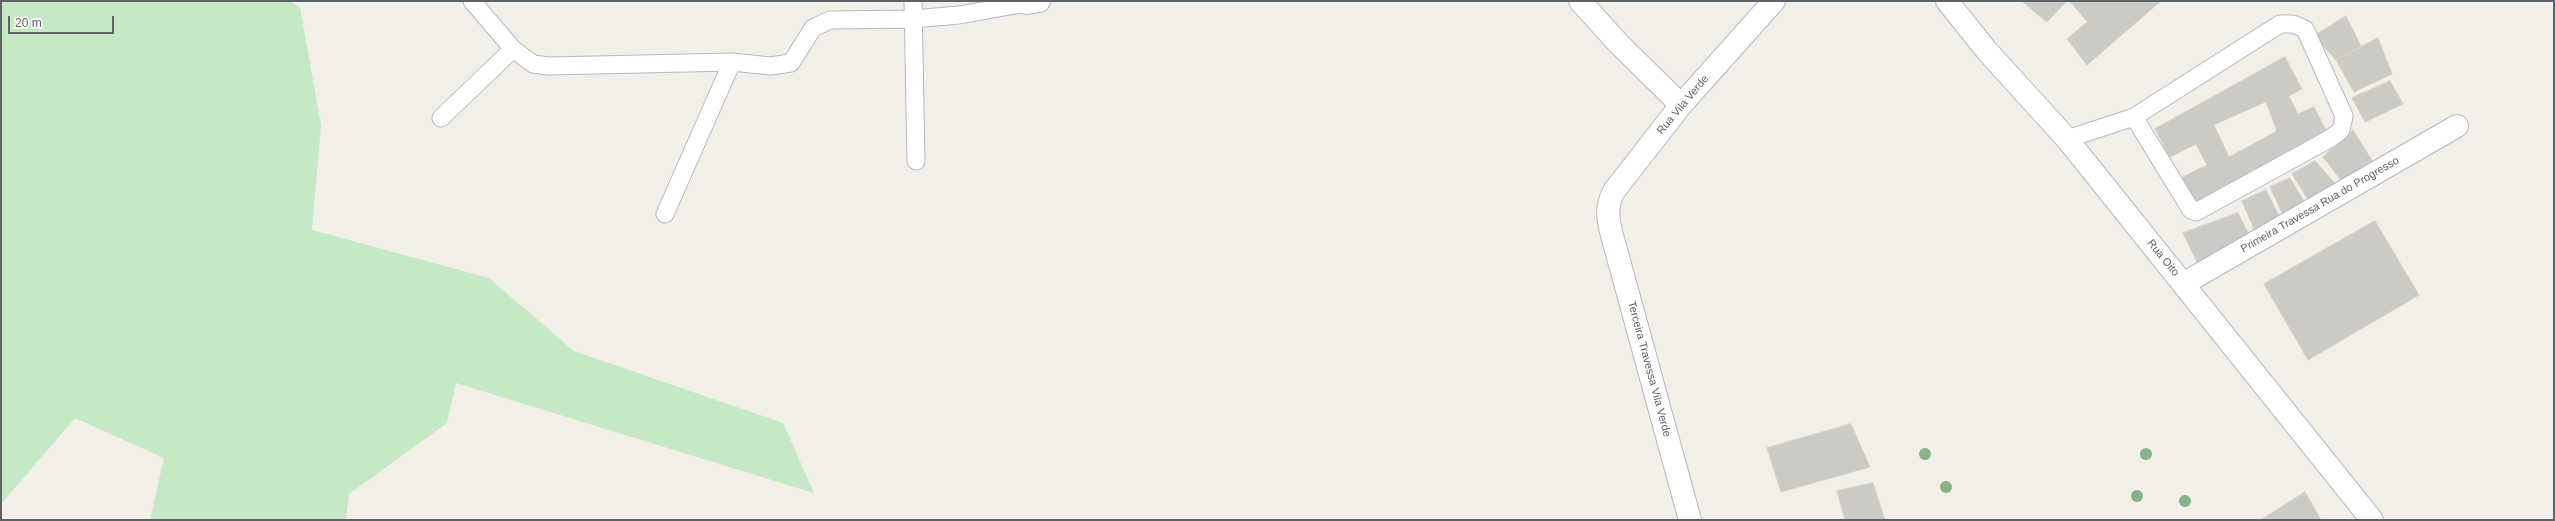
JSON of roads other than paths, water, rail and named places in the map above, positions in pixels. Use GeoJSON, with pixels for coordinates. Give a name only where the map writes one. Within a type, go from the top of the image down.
{"type":"FeatureCollection","features":[{"type":"Feature","properties":{"kind":"street"},"geometry":{"type":"LineString","coordinates":[[1580,1],[1619,44],[1681,105]]}},
{"type":"Feature","properties":{"kind":"street","name":"Rua Vila Verde"},"geometry":{"type":"LineString","coordinates":[[1607,218],[1608,202],[1614,191],[1681,105],[1774,1]]}},
{"type":"Feature","properties":{"kind":"street","name":"Rua Oito"},"geometry":{"type":"LineString","coordinates":[[1947,1],[1988,51],[2067,139],[2372,520]]}},
{"type":"Feature","properties":{"kind":"street","name":"Primeira Travessa Rua do Progresso"},"geometry":{"type":"LineString","coordinates":[[2183,284],[2457,126]]}},
{"type":"Feature","properties":{"kind":"street","name":"Terceira Travessa Vila Verde"},"geometry":{"type":"LineString","coordinates":[[1607,218],[1690,520]]}},
{"type":"Feature","properties":{"kind":"lane"},"geometry":{"type":"LineString","coordinates":[[472,1],[513,49],[533,64],[549,66],[732,62],[770,66],[792,63],[813,28],[830,20],[914,19],[959,15],[1033,2]]}},
{"type":"Feature","properties":{"kind":"lane"},"geometry":{"type":"LineString","coordinates":[[914,1],[916,161]]}},
{"type":"Feature","properties":{"kind":"lane"},"geometry":{"type":"LineString","coordinates":[[2067,139],[2134,117],[2280,24],[2293,24],[2305,29],[2344,116],[2341,130],[2331,138],[2196,212],[2191,210],[2170,179],[2134,117]]}},
{"type":"Feature","properties":{"kind":"lane"},"geometry":{"type":"LineString","coordinates":[[441,118],[513,49]]}},
{"type":"Feature","properties":{"kind":"lane"},"geometry":{"type":"LineString","coordinates":[[665,214],[732,62]]}}]}
